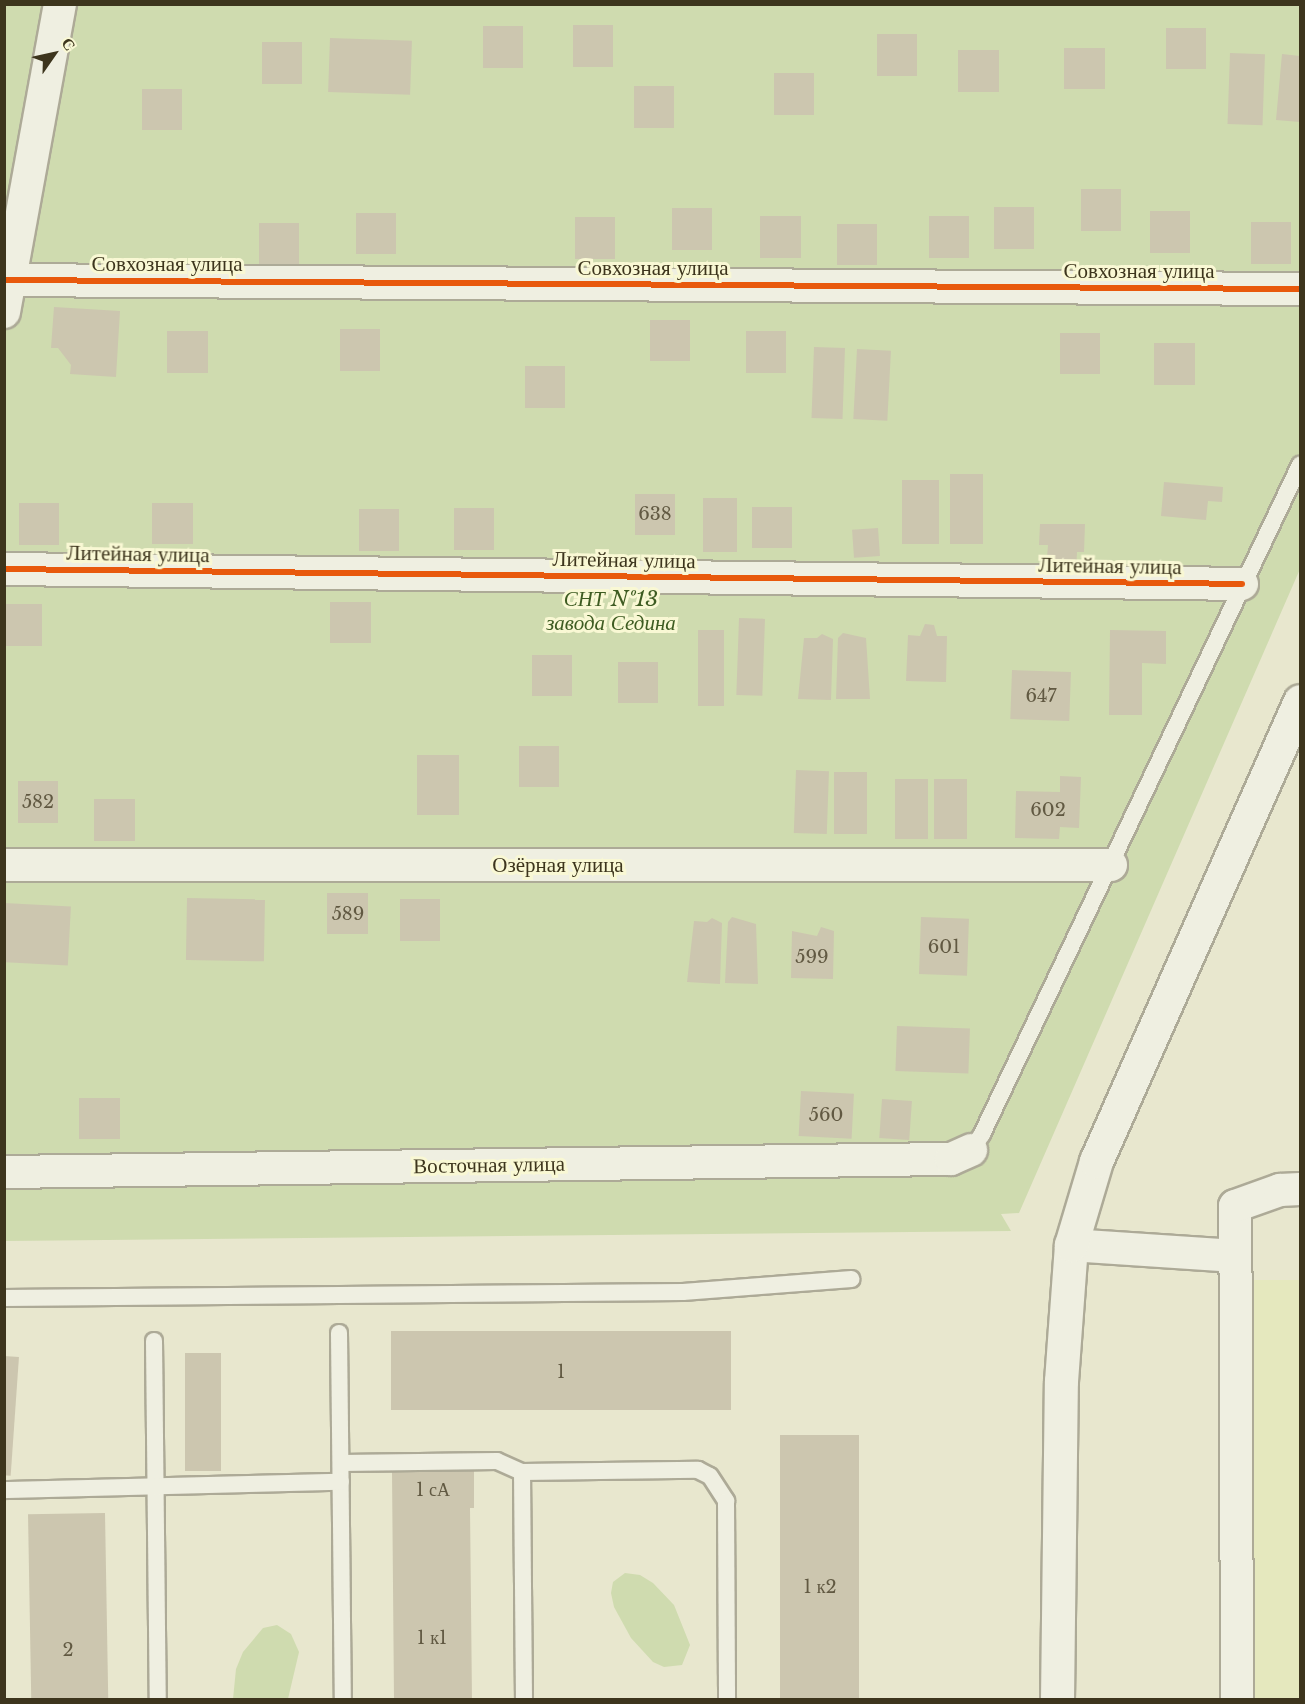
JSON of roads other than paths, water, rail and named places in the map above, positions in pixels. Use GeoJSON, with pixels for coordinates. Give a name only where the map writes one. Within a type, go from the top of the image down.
{"type":"FeatureCollection","features":[{"type":"Feature","properties":{"kind":"street"},"geometry":{"type":"LineString","coordinates":[[4,312],[7,280],[60,4]]}},
{"type":"Feature","properties":{"kind":"street","name":"Совхозная улица"},"geometry":{"type":"LineString","coordinates":[[7,280],[1300,289]]}},
{"type":"Feature","properties":{"kind":"street","name":"Литейная улица"},"geometry":{"type":"LineString","coordinates":[[4,569],[1242,584]]}},
{"type":"Feature","properties":{"kind":"street"},"geometry":{"type":"LineString","coordinates":[[1057,1700],[1061,1381],[1071,1245],[1096,1161],[1300,701]]}},
{"type":"Feature","properties":{"kind":"street","name":"Озёрная улица"},"geometry":{"type":"LineString","coordinates":[[4,865],[1111,865]]}},
{"type":"Feature","properties":{"kind":"street","name":"Восточная улица"},"geometry":{"type":"LineString","coordinates":[[4,1172],[951,1159],[971,1150]]}},
{"type":"Feature","properties":{"kind":"street"},"geometry":{"type":"LineString","coordinates":[[1237,1700],[1234,1206],[1280,1190],[1300,1190]]}},
{"type":"Feature","properties":{"kind":"street"},"geometry":{"type":"LineString","coordinates":[[1071,1245],[1235,1256]]}},
{"type":"Feature","properties":{"kind":"lane"},"geometry":{"type":"LineString","coordinates":[[971,1150],[982,1134],[1300,465]]}},
{"type":"Feature","properties":{"kind":"lane"},"geometry":{"type":"LineString","coordinates":[[4,1298],[683,1292],[852,1279]]}},
{"type":"Feature","properties":{"kind":"lane"},"geometry":{"type":"LineString","coordinates":[[339,1333],[343,1700]]}},
{"type":"Feature","properties":{"kind":"lane"},"geometry":{"type":"LineString","coordinates":[[154,1341],[158,1700]]}},
{"type":"Feature","properties":{"kind":"lane"},"geometry":{"type":"LineString","coordinates":[[341,1463],[497,1461],[522,1472],[698,1470],[710,1476],[726,1501],[727,1700]]}},
{"type":"Feature","properties":{"kind":"lane"},"geometry":{"type":"LineString","coordinates":[[522,1472],[524,1700]]}},
{"type":"Feature","properties":{"kind":"lane"},"geometry":{"type":"LineString","coordinates":[[4,1490],[341,1482]]}},
{"type":"Feature","properties":{"kind":"park label","name":"СНТ №13 завода Седина"},"geometry":{"type":"Point","coordinates":[611,611]}}]}
